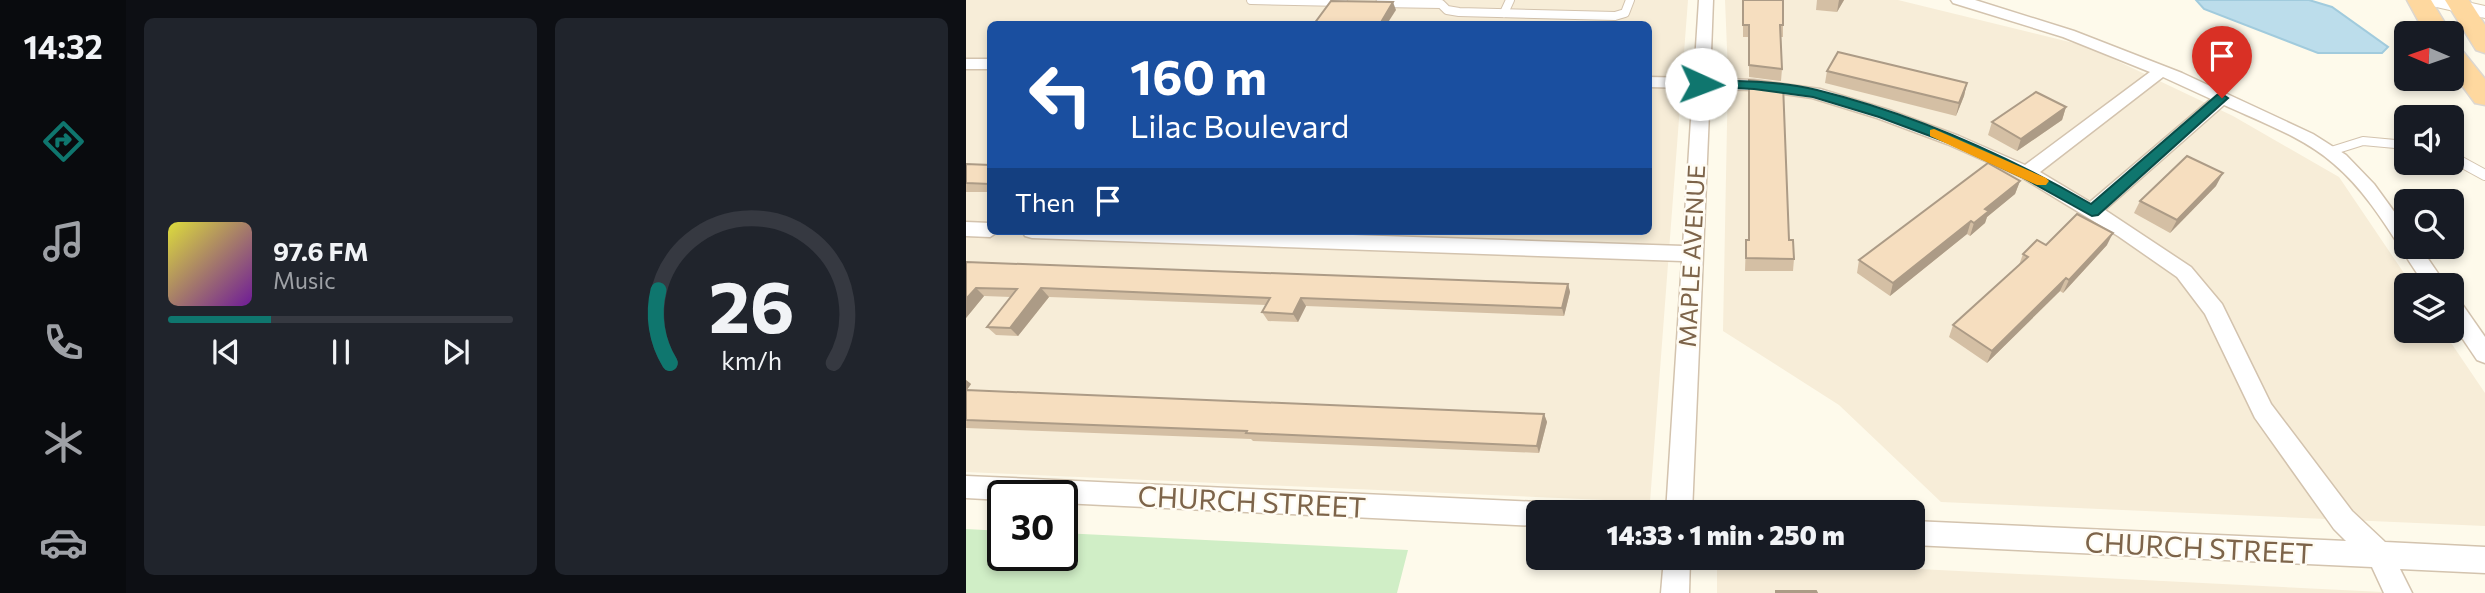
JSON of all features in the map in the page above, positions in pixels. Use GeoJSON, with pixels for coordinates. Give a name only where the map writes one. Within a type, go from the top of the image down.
{"type":"FeatureCollection","features":[{"type":"Feature","properties":{"kind":"highway"},"geometry":{"type":"LineString","coordinates":[[2419,0],[2431,21]]}},
{"type":"Feature","properties":{"kind":"highway"},"geometry":{"type":"LineString","coordinates":[[2468,6],[2485,45]]}},
{"type":"Feature","properties":{"kind":"highway"},"geometry":{"type":"LineString","coordinates":[[2464,70],[2485,97]]}},
{"type":"Feature","properties":{"kind":"main road"},"geometry":{"type":"LineString","coordinates":[[2430,0],[2468,6]]}},
{"type":"Feature","properties":{"kind":"street","name":"MAPLE AVENUE"},"geometry":{"type":"LineString","coordinates":[[1680,500],[1690,254],[1706,0]]}},
{"type":"Feature","properties":{"kind":"street"},"geometry":{"type":"LineString","coordinates":[[1958,0],[2003,11],[2090,40],[2305,137],[2340,159],[2371,192],[2394,225]]}},
{"type":"Feature","properties":{"kind":"street"},"geometry":{"type":"LineString","coordinates":[[966,64],[987,64]]}},
{"type":"Feature","properties":{"kind":"street"},"geometry":{"type":"LineString","coordinates":[[2027,173],[2161,71]]}},
{"type":"Feature","properties":{"kind":"street"},"geometry":{"type":"LineString","coordinates":[[1652,82],[1754,85],[1814,93],[1954,140],[2027,173],[2092,211],[2184,272],[2214,310],[2263,411],[2343,520],[2381,556],[2398,593]]}},
{"type":"Feature","properties":{"kind":"street"},"geometry":{"type":"LineString","coordinates":[[2092,211],[2222,98]]}},
{"type":"Feature","properties":{"kind":"street"},"geometry":{"type":"LineString","coordinates":[[966,229],[987,230]]}},
{"type":"Feature","properties":{"kind":"street"},"geometry":{"type":"LineString","coordinates":[[1146,235],[1690,254]]}},
{"type":"Feature","properties":{"kind":"street"},"geometry":{"type":"LineString","coordinates":[[2464,324],[2485,354]]}},
{"type":"Feature","properties":{"kind":"street","name":"CHURCH STREET"},"geometry":{"type":"LineString","coordinates":[[966,487],[1526,513]]}},
{"type":"Feature","properties":{"kind":"street","name":"CHURCH STREET"},"geometry":{"type":"LineString","coordinates":[[1925,534],[2485,561]]}},
{"type":"Feature","properties":{"kind":"street"},"geometry":{"type":"LineString","coordinates":[[1675,593],[1676,570]]}},
{"type":"Feature","properties":{"kind":"lane"},"geometry":{"type":"LineString","coordinates":[[1251,0],[1348,2]]}},
{"type":"Feature","properties":{"kind":"lane"},"geometry":{"type":"LineString","coordinates":[[1504,13],[1510,0]]}},
{"type":"Feature","properties":{"kind":"lane"},"geometry":{"type":"LineString","coordinates":[[1374,3],[1443,2],[1447,10],[1459,12],[1615,16],[1625,13],[1630,0]]}},
{"type":"Feature","properties":{"kind":"lane"},"geometry":{"type":"LineString","coordinates":[[2328,152],[2363,141],[2394,144]]}},
{"type":"Feature","properties":{"kind":"lane"},"geometry":{"type":"LineString","coordinates":[[2464,164],[2485,175]]}},
{"type":"Feature","properties":{"kind":"shaded area"},"geometry":{"type":"Polygon","coordinates":[[[966,0],[1688,0],[1650,500],[966,472],[966,0]]]}},
{"type":"Feature","properties":{"kind":"shaded area"},"geometry":{"type":"Polygon","coordinates":[[[1725,0],[1898,0],[2086,46],[2233,116],[2339,177],[2404,273],[2394,273],[2394,343],[2451,343],[2485,393],[2485,526],[1941,502],[1839,405],[1723,331],[1728,73],[1725,0]]]}},
{"type":"Feature","properties":{"kind":"shaded area"},"geometry":{"type":"Polygon","coordinates":[[[1925,569],[2403,593],[1717,593],[1717,570],[1925,569]]]}},
{"type":"Feature","properties":{"kind":"green space"},"geometry":{"type":"Polygon","coordinates":[[[966,529],[987,530],[987,571],[1078,571],[1078,534],[1408,550],[1397,593],[966,593],[966,529]]]}},
{"type":"Feature","properties":{"kind":"water"},"geometry":{"type":"Polygon","coordinates":[[[2196,0],[2309,0],[2332,7],[2388,47],[2382,53],[2318,53],[2204,9],[2196,0]]]}},
{"type":"Feature","properties":{"kind":"building"},"geometry":{"type":"Polygon","coordinates":[[[1743,0],[1783,0],[1783,25],[1780,25],[1782,69],[1749,65],[1749,25],[1743,25],[1743,0]]]}},
{"type":"Feature","properties":{"kind":"building"},"geometry":{"type":"Polygon","coordinates":[[[1331,1],[1393,2],[1382,21],[1316,21],[1331,1]]]}},
{"type":"Feature","properties":{"kind":"building"},"geometry":{"type":"Polygon","coordinates":[[[1838,52],[1967,83],[1959,103],[1827,71],[1838,52]]]}},
{"type":"Feature","properties":{"kind":"building"},"geometry":{"type":"Polygon","coordinates":[[[1749,80],[1783,84],[1789,240],[1793,240],[1794,259],[1746,258],[1746,240],[1749,240],[1749,80]]]}},
{"type":"Feature","properties":{"kind":"building"},"geometry":{"type":"Polygon","coordinates":[[[2036,92],[2066,107],[2021,139],[1992,122],[2036,92]]]}},
{"type":"Feature","properties":{"kind":"building"},"geometry":{"type":"Polygon","coordinates":[[[2187,156],[2223,173],[2177,220],[2140,201],[2187,156]]]}},
{"type":"Feature","properties":{"kind":"building"},"geometry":{"type":"Polygon","coordinates":[[[1988,163],[2020,181],[1985,209],[1989,211],[1974,223],[1971,221],[1893,283],[1859,260],[1988,163]]]}},
{"type":"Feature","properties":{"kind":"building"},"geometry":{"type":"Polygon","coordinates":[[[966,164],[987,165],[987,184],[966,183],[966,164]]]}},
{"type":"Feature","properties":{"kind":"building"},"geometry":{"type":"Polygon","coordinates":[[[2077,214],[2113,233],[2069,280],[2066,278],[1992,351],[1953,325],[2028,257],[2023,254],[2037,240],[2046,245],[2077,214]]]}},
{"type":"Feature","properties":{"kind":"building"},"geometry":{"type":"Polygon","coordinates":[[[966,262],[1568,284],[1562,308],[1301,298],[1293,314],[1262,312],[1270,298],[1041,288],[1010,328],[987,327],[1017,289],[976,288],[966,299],[966,262]]]}},
{"type":"Feature","properties":{"kind":"building"},"geometry":{"type":"Polygon","coordinates":[[[966,390],[1544,414],[1537,446],[966,420],[966,390]]]}},
{"type":"Feature","properties":{"kind":"building"},"geometry":{"type":"Polygon","coordinates":[[[1816,591],[1817,593],[1776,593],[1816,591]]]}},
{"type":"Feature","properties":{"kind":"slow traffic"},"geometry":{"type":"LineString","coordinates":[[1934,133],[2042,181]]}},
{"type":"Feature","properties":{"kind":"route"},"geometry":{"type":"LineString","coordinates":[[1701,84],[1754,85],[1814,93],[1883,114],[1954,140],[2027,173],[2092,211],[2222,98]]}}]}
